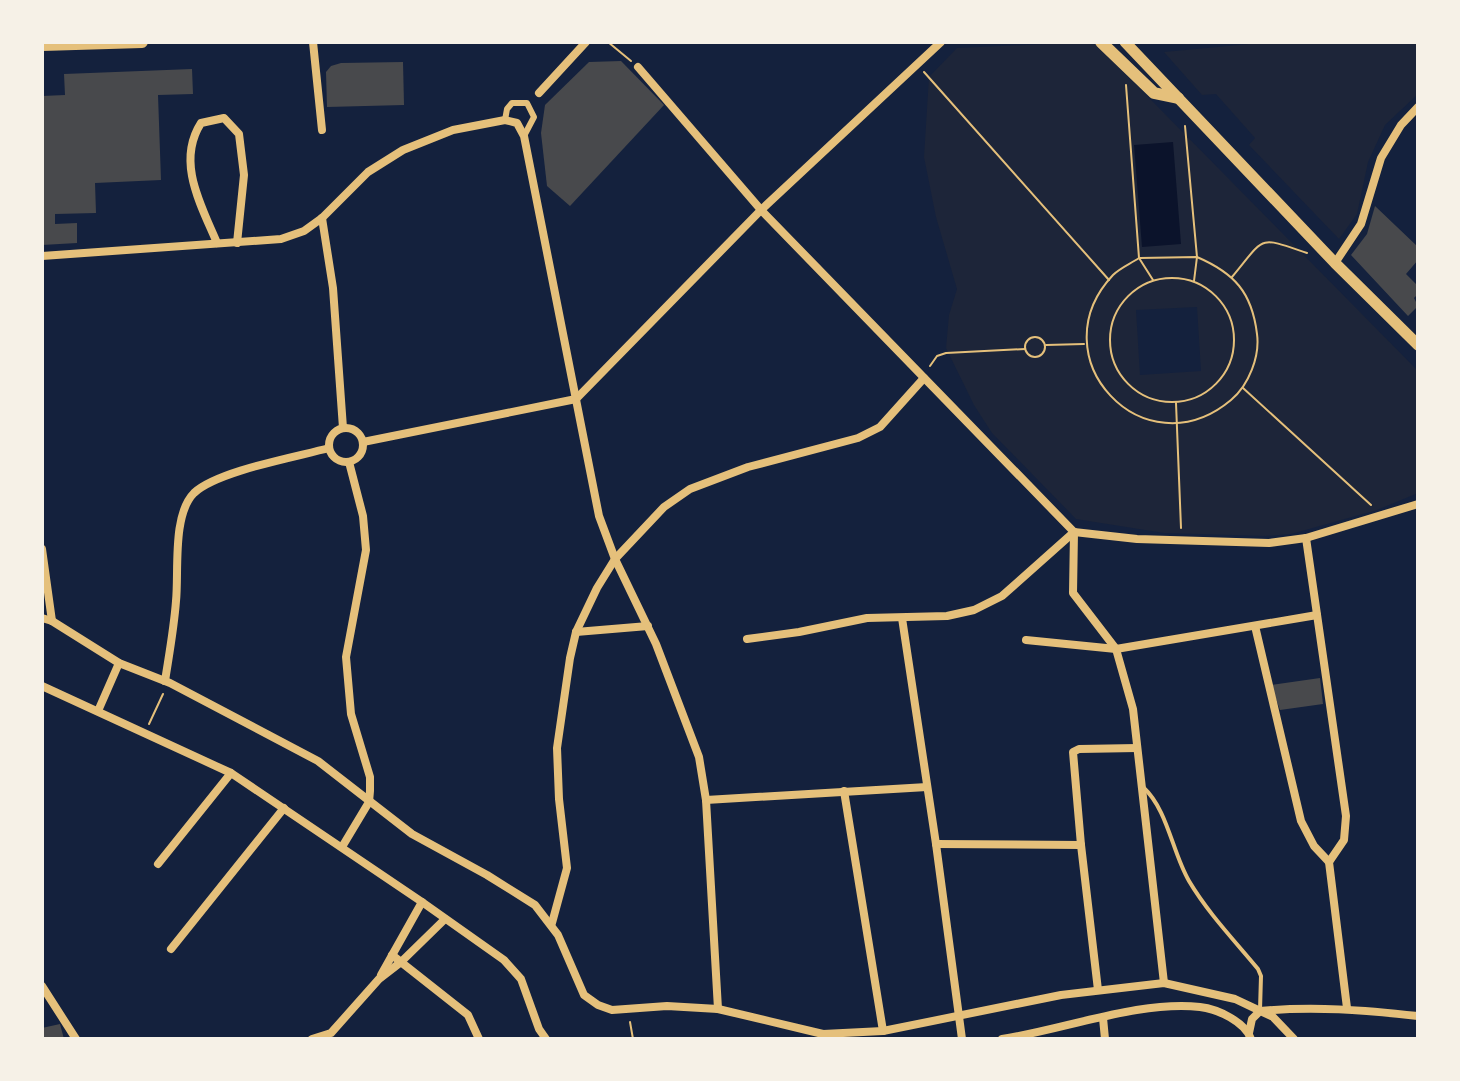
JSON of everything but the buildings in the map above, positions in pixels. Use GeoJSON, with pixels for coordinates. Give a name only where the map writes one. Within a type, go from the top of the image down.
{"type":"FeatureCollection","features":[{"type":"Feature","properties":{"kind":"main road"},"geometry":{"type":"LineString","coordinates":[[42,45],[142,42]]}},
{"type":"Feature","properties":{"kind":"main road"},"geometry":{"type":"LineString","coordinates":[[1101,42],[1154,93],[1181,101]]}},
{"type":"Feature","properties":{"kind":"street"},"geometry":{"type":"LineString","coordinates":[[313,42],[322,130]]}},
{"type":"Feature","properties":{"kind":"street"},"geometry":{"type":"LineString","coordinates":[[539,93],[586,42]]}},
{"type":"Feature","properties":{"kind":"street"},"geometry":{"type":"LineString","coordinates":[[363,442],[576,399],[761,210],[941,42]]}},
{"type":"Feature","properties":{"kind":"street"},"geometry":{"type":"LineString","coordinates":[[1125,42],[1335,263],[1418,345]]}},
{"type":"Feature","properties":{"kind":"street"},"geometry":{"type":"LineString","coordinates":[[638,67],[761,210],[1074,532],[1182,541],[1269,543],[1306,538],[1418,504]]}},
{"type":"Feature","properties":{"kind":"street"},"geometry":{"type":"LineString","coordinates":[[505,120],[512,103],[527,103],[534,117],[524,136]]}},
{"type":"Feature","properties":{"kind":"street"},"geometry":{"type":"LineString","coordinates":[[1335,263],[1361,224],[1381,158],[1401,125],[1418,107]]}},
{"type":"Feature","properties":{"kind":"street"},"geometry":{"type":"LineString","coordinates":[[217,243],[191,182],[193,137],[201,123],[224,118],[239,134],[244,175],[237,243]]}},
{"type":"Feature","properties":{"kind":"street"},"geometry":{"type":"LineString","coordinates":[[42,256],[281,239],[304,231],[322,218],[368,172],[403,150],[453,130],[505,120],[517,123],[524,136],[599,516],[615,559],[648,626],[699,757],[706,800],[718,1009]]}},
{"type":"Feature","properties":{"kind":"street"},"geometry":{"type":"LineString","coordinates":[[322,218],[333,288],[343,428]]}},
{"type":"Feature","properties":{"kind":"street"},"geometry":{"type":"LineString","coordinates":[[552,923],[567,868],[557,748],[570,658],[576,632],[615,559],[664,507],[690,489],[748,467],[858,438],[880,427],[924,378]]}},
{"type":"Feature","properties":{"kind":"street"},"geometry":{"type":"LineString","coordinates":[[343,428],[356,431],[363,442],[360,455],[349,462],[336,459],[329,448],[332,435],[343,428]]}},
{"type":"Feature","properties":{"kind":"street"},"geometry":{"type":"LineString","coordinates":[[165,681],[176,603],[180,524],[186,504],[195,493],[227,476],[329,448]]}},
{"type":"Feature","properties":{"kind":"street"},"geometry":{"type":"LineString","coordinates":[[342,847],[369,802],[370,777],[351,714],[346,657],[366,550],[363,516],[349,462]]}},
{"type":"Feature","properties":{"kind":"street"},"geometry":{"type":"LineString","coordinates":[[747,639],[867,618],[947,616],[974,610],[1002,596],[1074,532]]}},
{"type":"Feature","properties":{"kind":"street"},"geometry":{"type":"LineString","coordinates":[[1074,532],[1073,593],[1116,649],[1133,709],[1164,983]]}},
{"type":"Feature","properties":{"kind":"street"},"geometry":{"type":"LineString","coordinates":[[1306,538],[1346,816],[1344,840],[1329,862]]}},
{"type":"Feature","properties":{"kind":"street"},"geometry":{"type":"LineString","coordinates":[[42,549],[52,621]]}},
{"type":"Feature","properties":{"kind":"street"},"geometry":{"type":"LineString","coordinates":[[1026,640],[1116,649],[1317,615]]}},
{"type":"Feature","properties":{"kind":"street"},"geometry":{"type":"LineString","coordinates":[[42,618],[52,621],[119,663],[165,681],[318,761],[412,834],[535,905],[552,923],[584,995],[612,1010],[667,1006],[718,1009],[823,1034],[883,1031],[1098,990],[1164,983],[1235,999],[1273,1017],[1294,1039]]}},
{"type":"Feature","properties":{"kind":"street"},"geometry":{"type":"LineString","coordinates":[[902,618],[962,1039]]}},
{"type":"Feature","properties":{"kind":"street"},"geometry":{"type":"LineString","coordinates":[[576,632],[648,626]]}},
{"type":"Feature","properties":{"kind":"street"},"geometry":{"type":"LineString","coordinates":[[1255,626],[1301,821],[1314,846],[1329,862],[1347,1008]]}},
{"type":"Feature","properties":{"kind":"street"},"geometry":{"type":"LineString","coordinates":[[98,711],[119,663]]}},
{"type":"Feature","properties":{"kind":"street"},"geometry":{"type":"LineString","coordinates":[[42,686],[231,773],[422,902],[504,960],[521,979],[539,1029],[546,1039]]}},
{"type":"Feature","properties":{"kind":"street"},"geometry":{"type":"LineString","coordinates":[[1098,990],[1073,752],[1079,749],[1137,748]]}},
{"type":"Feature","properties":{"kind":"street"},"geometry":{"type":"LineString","coordinates":[[158,864],[231,773]]}},
{"type":"Feature","properties":{"kind":"street"},"geometry":{"type":"LineString","coordinates":[[706,800],[927,787]]}},
{"type":"Feature","properties":{"kind":"street"},"geometry":{"type":"LineString","coordinates":[[844,791],[883,1031]]}},
{"type":"Feature","properties":{"kind":"street"},"geometry":{"type":"LineString","coordinates":[[171,949],[284,808]]}},
{"type":"Feature","properties":{"kind":"street"},"geometry":{"type":"LineString","coordinates":[[936,844],[1081,845]]}},
{"type":"Feature","properties":{"kind":"street"},"geometry":{"type":"LineString","coordinates":[[379,979],[422,902]]}},
{"type":"Feature","properties":{"kind":"street"},"geometry":{"type":"LineString","coordinates":[[312,1039],[331,1033],[379,979],[445,919]]}},
{"type":"Feature","properties":{"kind":"street"},"geometry":{"type":"LineString","coordinates":[[392,955],[468,1015],[479,1039]]}},
{"type":"Feature","properties":{"kind":"street"},"geometry":{"type":"LineString","coordinates":[[42,986],[76,1039]]}},
{"type":"Feature","properties":{"kind":"street"},"geometry":{"type":"LineString","coordinates":[[1002,1039],[1153,1008],[1202,1007],[1225,1015],[1250,1036]]}},
{"type":"Feature","properties":{"kind":"street"},"geometry":{"type":"LineString","coordinates":[[1250,1036],[1252,1019],[1260,1011],[1304,1007],[1347,1008],[1418,1016]]}},
{"type":"Feature","properties":{"kind":"street"},"geometry":{"type":"LineString","coordinates":[[1103,1018],[1105,1039]]}},
{"type":"Feature","properties":{"kind":"lane"},"geometry":{"type":"LineString","coordinates":[[1141,786],[1155,801],[1187,878],[1202,902],[1258,969],[1261,976],[1260,1011]]}},
{"type":"Feature","properties":{"kind":"path"},"geometry":{"type":"LineString","coordinates":[[608,42],[638,67]]}},
{"type":"Feature","properties":{"kind":"path"},"geometry":{"type":"LineString","coordinates":[[917,64],[1109,281]]}},
{"type":"Feature","properties":{"kind":"path"},"geometry":{"type":"LineString","coordinates":[[1124,65],[1139,258],[1154,281]]}},
{"type":"Feature","properties":{"kind":"path"},"geometry":{"type":"LineString","coordinates":[[1181,101],[1197,257],[1194,282]]}},
{"type":"Feature","properties":{"kind":"path"},"geometry":{"type":"LineString","coordinates":[[1232,278],[1261,243],[1269,240],[1310,254]]}},
{"type":"Feature","properties":{"kind":"path"},"geometry":{"type":"LineString","coordinates":[[1197,257],[1221,267],[1242,288],[1255,314],[1258,342],[1252,370],[1237,395],[1216,413],[1190,423],[1162,424],[1135,416],[1112,400],[1096,377],[1086,344],[1087,323],[1097,296],[1109,281],[1139,258],[1197,257]]}},
{"type":"Feature","properties":{"kind":"path"},"geometry":{"type":"LineString","coordinates":[[1173,278],[1194,282],[1212,293],[1225,309],[1233,329],[1233,350],[1227,370],[1214,387],[1196,398],[1176,403],[1156,401],[1138,392],[1123,379],[1113,361],[1110,341],[1112,321],[1121,304],[1136,289],[1154,281],[1173,278]]}},
{"type":"Feature","properties":{"kind":"path"},"geometry":{"type":"LineString","coordinates":[[1033,337],[1041,339],[1045,345],[1043,353],[1037,357],[1029,356],[1025,349],[1027,341],[1033,337]]}},
{"type":"Feature","properties":{"kind":"path"},"geometry":{"type":"LineString","coordinates":[[1045,345],[1086,344]]}},
{"type":"Feature","properties":{"kind":"path"},"geometry":{"type":"LineString","coordinates":[[924,378],[937,356],[946,353],[1025,349]]}},
{"type":"Feature","properties":{"kind":"path"},"geometry":{"type":"LineString","coordinates":[[1242,387],[1382,516]]}},
{"type":"Feature","properties":{"kind":"path"},"geometry":{"type":"LineString","coordinates":[[1176,403],[1182,541]]}},
{"type":"Feature","properties":{"kind":"path"},"geometry":{"type":"LineString","coordinates":[[145,732],[160,698]]}},
{"type":"Feature","properties":{"kind":"path"},"geometry":{"type":"LineString","coordinates":[[628,1009],[633,1039]]}},
{"type":"Feature","properties":{"kind":"shaded area"},"geometry":{"type":"Polygon","coordinates":[[[1094,42],[1418,371],[1418,493],[1377,510],[1291,534],[1266,536],[1164,533],[1076,519],[992,433],[974,405],[946,348],[949,315],[957,289],[936,217],[924,157],[929,77],[957,48],[1094,42]],[[1197,307],[1136,310],[1140,375],[1201,371],[1197,307]]]}},
{"type":"Feature","properties":{"kind":"shaded area"},"geometry":{"type":"Polygon","coordinates":[[[1271,42],[1418,42],[1418,94],[1385,125],[1368,162],[1357,214],[1339,239],[1249,145],[1255,138],[1216,94],[1202,95],[1164,52],[1271,42]]]}},
{"type":"Feature","properties":{"kind":"shaded area"},"geometry":{"type":"Polygon","coordinates":[[[1173,142],[1181,244],[1142,247],[1134,145],[1173,142]]]}}]}
